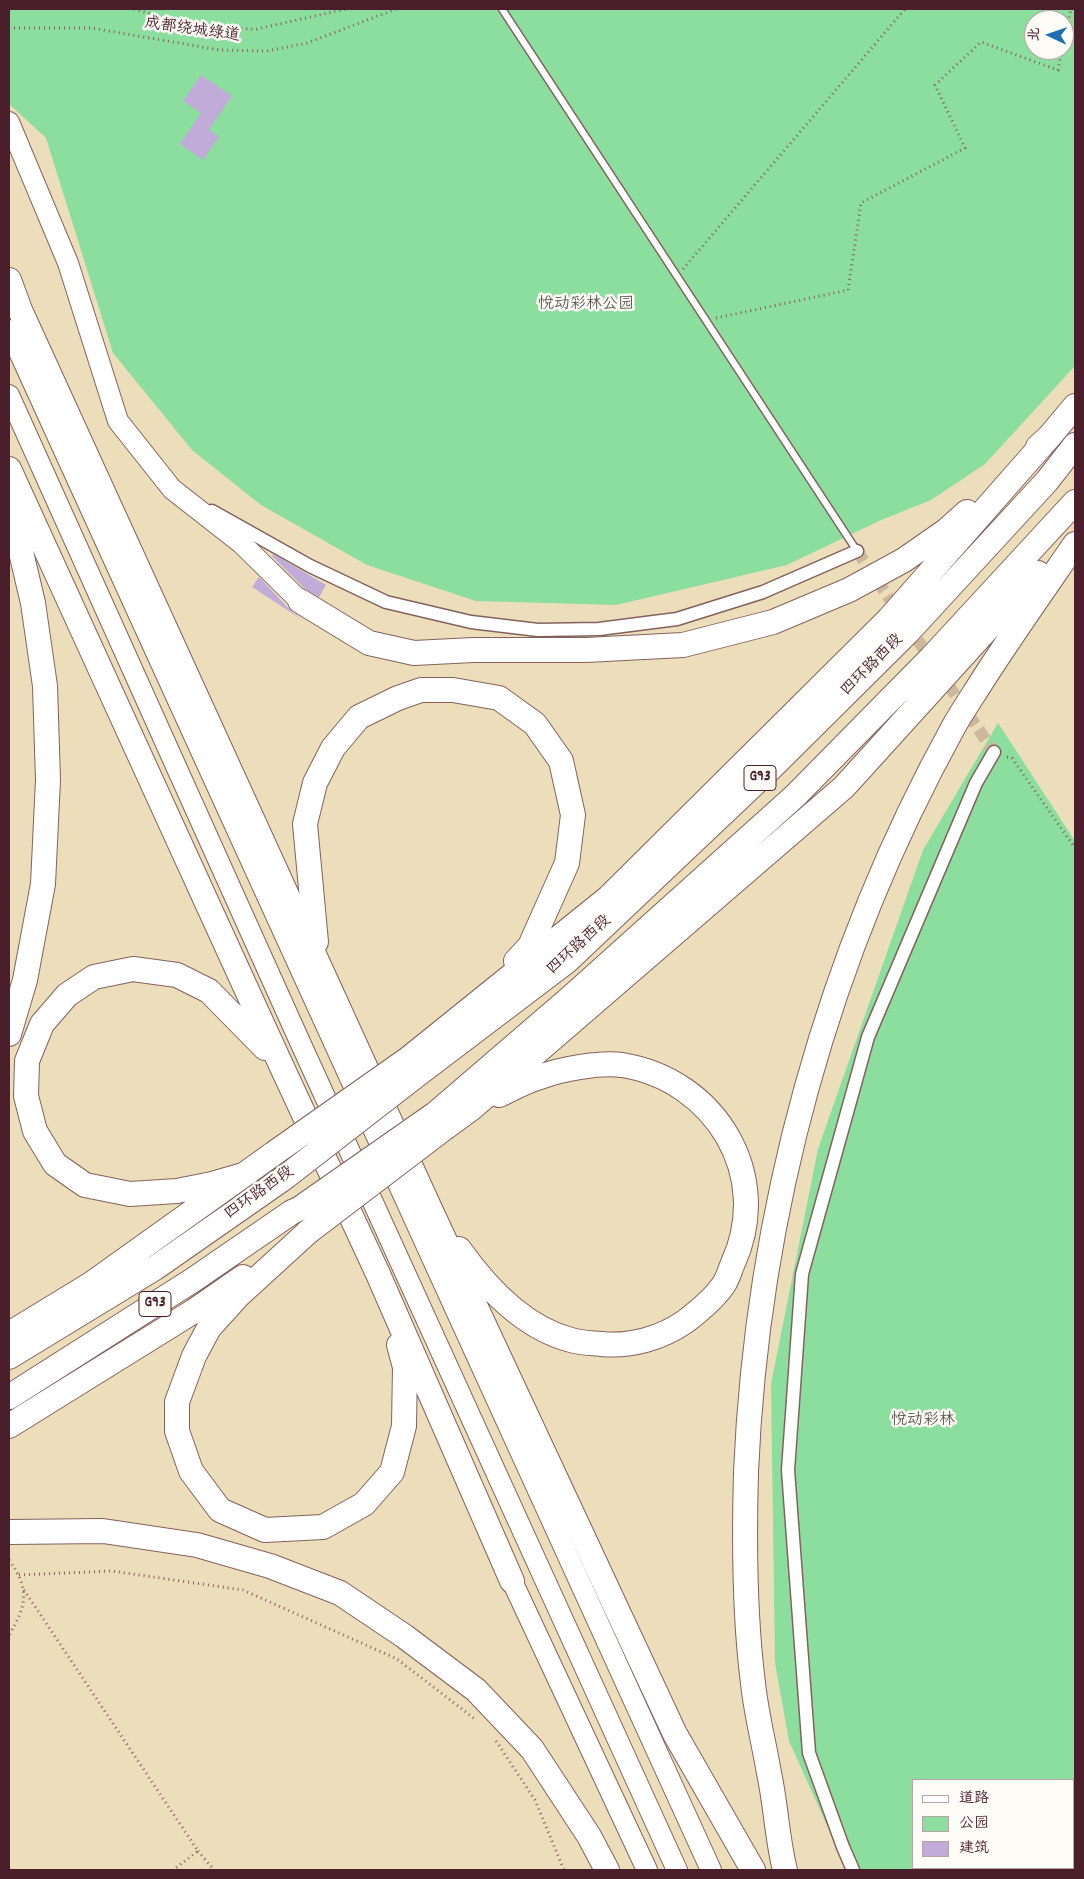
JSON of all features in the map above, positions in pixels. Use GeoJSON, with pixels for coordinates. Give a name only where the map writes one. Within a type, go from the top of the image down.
{"type":"FeatureCollection","features":[{"type":"Feature","properties":{"kind":"highway"},"geometry":{"type":"LineString","coordinates":[[9,280],[24,319],[431,1211],[675,1734],[753,1870]]}},
{"type":"Feature","properties":{"kind":"highway"},"geometry":{"type":"LineString","coordinates":[[472,1008],[608,898],[757,752],[889,619],[1075,406]]}},
{"type":"Feature","properties":{"kind":"highway"},"geometry":{"type":"LineString","coordinates":[[300,601],[368,642],[414,653],[473,650],[586,650],[683,645],[774,622],[849,590],[904,560],[947,530],[1049,437]]}},
{"type":"Feature","properties":{"kind":"highway","name":"四环路西段"},"geometry":{"type":"LineString","coordinates":[[9,1357],[155,1268],[284,1178],[410,1069],[566,962],[772,767],[908,632],[1047,481],[1075,445]]}},
{"type":"Feature","properties":{"kind":"highway"},"geometry":{"type":"LineString","coordinates":[[9,469],[378,1274],[512,1581]]}},
{"type":"Feature","properties":{"kind":"highway"},"geometry":{"type":"LineString","coordinates":[[9,501],[33,603],[45,686],[48,780],[43,884],[25,980],[9,1034]]}},
{"type":"Feature","properties":{"kind":"highway","name":"四环路西段"},"geometry":{"type":"LineString","coordinates":[[9,1397],[193,1280],[299,1209],[441,1121],[571,997],[795,796],[931,658],[1075,502]]}},
{"type":"Feature","properties":{"kind":"highway"},"geometry":{"type":"LineString","coordinates":[[472,1108],[844,787],[1018,597],[1075,530]]}},
{"type":"Feature","properties":{"kind":"highway"},"geometry":{"type":"LineString","coordinates":[[785,1870],[753,1685],[746,1600],[744,1529],[752,1378],[773,1231],[790,1148],[814,1058],[847,958],[911,809],[956,724],[1020,622],[1075,544]]}},
{"type":"Feature","properties":{"kind":"highway"},"geometry":{"type":"LineString","coordinates":[[9,1334],[91,1284],[273,1154],[410,1069],[472,1008],[530,946],[567,863],[573,814],[561,761],[535,724],[499,698],[454,690],[421,690],[398,698],[359,717],[333,748],[316,783],[305,824],[318,961]]}},
{"type":"Feature","properties":{"kind":"highway"},"geometry":{"type":"LineString","coordinates":[[243,1175],[177,1191],[130,1194],[85,1185],[55,1164],[35,1131],[26,1096],[26,1061],[42,1024],[67,995],[94,978],[133,969],[177,975],[209,991],[281,1065]]}},
{"type":"Feature","properties":{"kind":"highway"},"geometry":{"type":"LineString","coordinates":[[378,1274],[405,1367],[404,1426],[392,1472],[364,1504],[323,1527],[265,1530],[220,1510],[191,1471],[177,1431],[177,1402],[194,1356],[209,1328],[238,1296],[308,1232],[441,1121],[540,1076],[594,1065],[621,1065],[651,1072],[678,1085],[702,1103],[721,1124],[734,1149],[745,1182],[746,1217],[740,1247],[724,1284],[698,1312],[674,1329],[643,1341],[610,1345],[571,1340],[540,1328],[514,1310],[488,1285],[465,1258],[431,1211]]}},
{"type":"Feature","properties":{"kind":"highway"},"geometry":{"type":"LineString","coordinates":[[9,1426],[194,1311],[308,1232]]}},
{"type":"Feature","properties":{"kind":"highway"},"geometry":{"type":"LineString","coordinates":[[9,1532],[103,1531],[197,1545],[270,1566],[340,1593],[404,1636],[476,1690],[532,1749],[589,1836],[607,1870]]}},
{"type":"Feature","properties":{"kind":"main road"},"geometry":{"type":"LineString","coordinates":[[9,122],[68,263],[118,420],[172,489],[241,544],[300,601]]}},
{"type":"Feature","properties":{"kind":"main road"},"geometry":{"type":"LineString","coordinates":[[9,330],[710,1870]]}},
{"type":"Feature","properties":{"kind":"main road"},"geometry":{"type":"LineString","coordinates":[[9,395],[677,1870]]}},
{"type":"Feature","properties":{"kind":"main road"},"geometry":{"type":"LineString","coordinates":[[512,1581],[647,1870]]}},
{"type":"Feature","properties":{"kind":"street"},"geometry":{"type":"LineString","coordinates":[[172,489],[310,566],[386,602],[471,622],[538,630],[599,629],[677,619],[763,592],[856,551]]}},
{"type":"Feature","properties":{"kind":"street"},"geometry":{"type":"LineString","coordinates":[[854,1870],[843,1847],[809,1753],[788,1470],[802,1274],[868,1038],[976,783],[994,752]]}},
{"type":"Feature","properties":{"kind":"lane"},"geometry":{"type":"LineString","coordinates":[[502,9],[856,551]]}},
{"type":"Feature","properties":{"kind":"path"},"geometry":{"type":"LineString","coordinates":[[134,9],[198,28],[257,29],[346,9]]}},
{"type":"Feature","properties":{"kind":"path","name":"成都绕城绿道"},"geometry":{"type":"LineString","coordinates":[[9,28],[91,28],[220,50],[267,52],[306,42],[396,9]]}},
{"type":"Feature","properties":{"kind":"path"},"geometry":{"type":"LineString","coordinates":[[677,276],[905,9]]}},
{"type":"Feature","properties":{"kind":"path"},"geometry":{"type":"LineString","coordinates":[[705,320],[848,290],[861,202],[965,148],[935,85],[981,42],[1024,58]]}},
{"type":"Feature","properties":{"kind":"path"},"geometry":{"type":"LineString","coordinates":[[1030,60],[1058,70],[1060,60]]}},
{"type":"Feature","properties":{"kind":"path"},"geometry":{"type":"LineString","coordinates":[[994,752],[1012,758],[1075,848]]}},
{"type":"Feature","properties":{"kind":"path"},"geometry":{"type":"LineString","coordinates":[[9,1560],[20,1575],[24,1590],[198,1851],[214,1870]]}},
{"type":"Feature","properties":{"kind":"path"},"geometry":{"type":"LineString","coordinates":[[20,1575],[112,1571],[243,1590],[397,1660],[481,1724]]}},
{"type":"Feature","properties":{"kind":"path"},"geometry":{"type":"LineString","coordinates":[[9,1635],[19,1614],[24,1590]]}},
{"type":"Feature","properties":{"kind":"path"},"geometry":{"type":"LineString","coordinates":[[494,1738],[535,1800],[564,1870]]}},
{"type":"Feature","properties":{"kind":"path"},"geometry":{"type":"LineString","coordinates":[[173,1870],[198,1851]]}},
{"type":"Feature","properties":{"kind":"green space","name":"悦动彩林公园"},"geometry":{"type":"Polygon","coordinates":[[[9,9],[1075,9],[1075,366],[985,464],[931,500],[879,521],[787,565],[616,605],[476,601],[367,565],[261,505],[192,450],[113,353],[46,138],[9,104],[9,9]]]}},
{"type":"Feature","properties":{"kind":"green space","name":"悦动彩林"},"geometry":{"type":"Polygon","coordinates":[[[998,723],[1075,841],[1075,1870],[847,1870],[789,1741],[775,1663],[771,1384],[818,1149],[923,850],[998,723]]]}},
{"type":"Feature","properties":{"kind":"building"},"geometry":{"type":"Polygon","coordinates":[[[201,75],[232,96],[209,130],[219,137],[203,160],[180,144],[201,113],[183,101],[201,75]]]}},
{"type":"Feature","properties":{"kind":"building"},"geometry":{"type":"Polygon","coordinates":[[[273,554],[326,585],[319,597],[304,588],[272,556],[273,554]]]}},
{"type":"Feature","properties":{"kind":"building"},"geometry":{"type":"Polygon","coordinates":[[[259,577],[292,612],[304,621],[252,587],[259,577]]]}},
{"type":"Feature","properties":{"kind":"tunnel"},"geometry":{"type":"LineString","coordinates":[[857,551],[994,752]]}}]}
